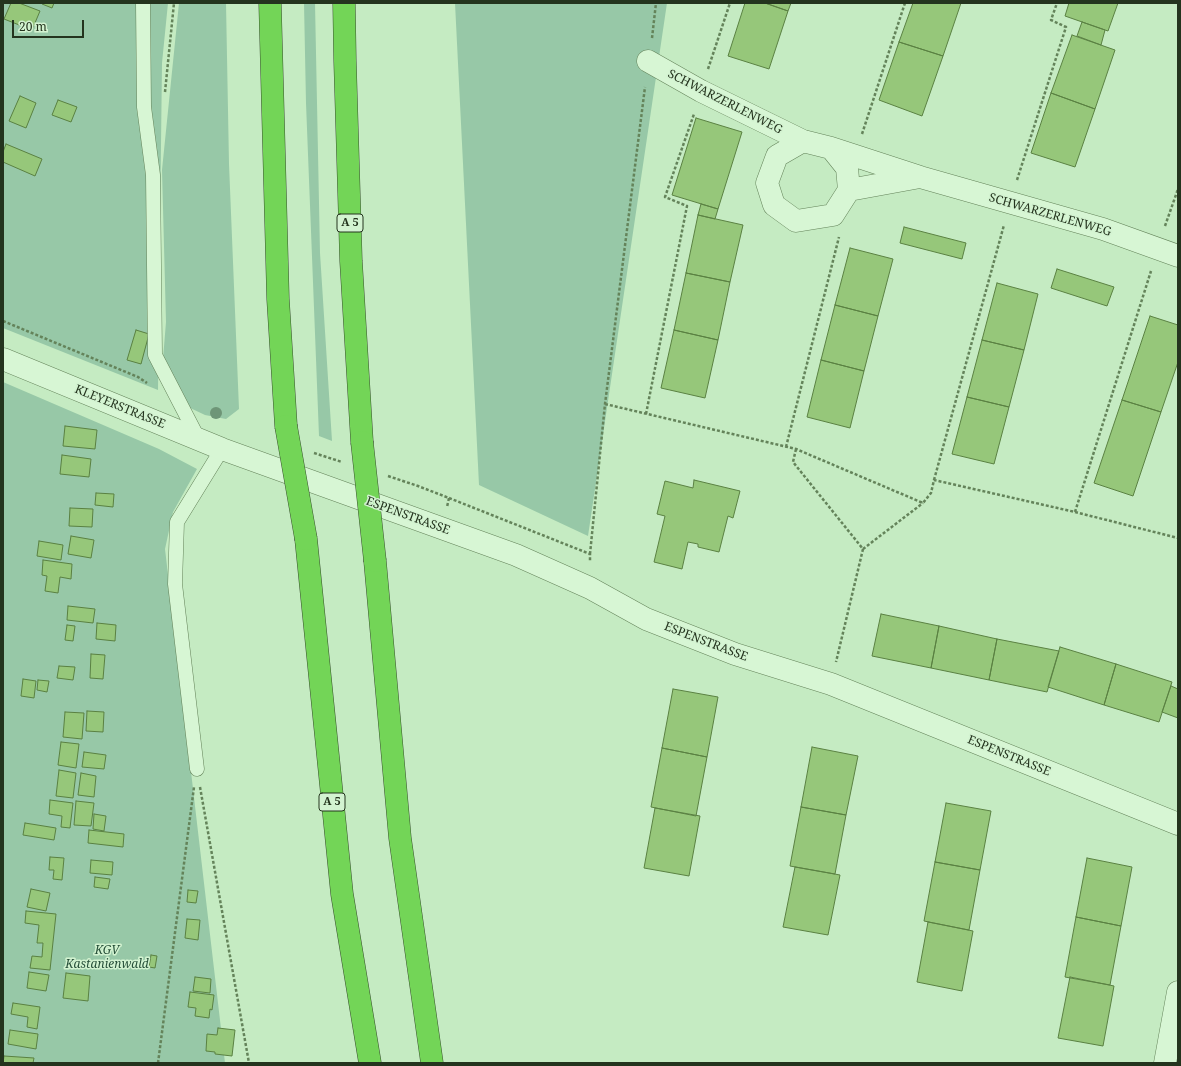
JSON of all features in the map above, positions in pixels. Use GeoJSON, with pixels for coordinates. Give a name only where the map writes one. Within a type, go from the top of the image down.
{"type":"FeatureCollection","features":[{"type":"Feature","properties":{"kind":"highway","name":"A 5"},"geometry":{"type":"LineString","coordinates":[[270,3],[278,299],[286,426],[306,539],[342,894],[370,1063]]}},
{"type":"Feature","properties":{"kind":"highway","name":"A 5"},"geometry":{"type":"LineString","coordinates":[[344,3],[351,261],[362,442],[400,838],[432,1063]]}},
{"type":"Feature","properties":{"kind":"street","name":"SCHWARZERLENWEG"},"geometry":{"type":"LineString","coordinates":[[648,62],[701,91],[803,141],[831,148],[920,177],[1103,229],[1178,256]]}},
{"type":"Feature","properties":{"kind":"street","name":"SCHWARZERLENWEG"},"geometry":{"type":"LineString","coordinates":[[803,141],[777,156],[768,183],[774,205],[796,221],[833,215]]}},
{"type":"Feature","properties":{"kind":"street"},"geometry":{"type":"LineString","coordinates":[[831,148],[847,168],[849,190],[833,215]]}},
{"type":"Feature","properties":{"kind":"street","name":"SCHWARZERLENWEG"},"geometry":{"type":"LineString","coordinates":[[849,190],[920,177]]}},
{"type":"Feature","properties":{"kind":"street","name":"KLEYERSTRASSE"},"geometry":{"type":"LineString","coordinates":[[3,359],[199,440],[230,451]]}},
{"type":"Feature","properties":{"kind":"street","name":"ESPENSTRASSE"},"geometry":{"type":"LineString","coordinates":[[230,451],[516,555],[590,588],[646,619],[736,654],[831,684],[1178,824]]}},
{"type":"Feature","properties":{"kind":"street"},"geometry":{"type":"LineString","coordinates":[[1165,1063],[1178,992]]}},
{"type":"Feature","properties":{"kind":"lane"},"geometry":{"type":"LineString","coordinates":[[143,3],[144,107],[153,175],[155,355],[199,440]]}},
{"type":"Feature","properties":{"kind":"lane"},"geometry":{"type":"LineString","coordinates":[[197,769],[174,584],[177,522],[230,451]]}},
{"type":"Feature","properties":{"kind":"path"},"geometry":{"type":"LineString","coordinates":[[590,554],[605,404],[656,3]]}},
{"type":"Feature","properties":{"kind":"path"},"geometry":{"type":"LineString","coordinates":[[646,414],[688,206],[665,198],[730,3]]}},
{"type":"Feature","properties":{"kind":"path"},"geometry":{"type":"LineString","coordinates":[[855,156],[905,3]]}},
{"type":"Feature","properties":{"kind":"path"},"geometry":{"type":"LineString","coordinates":[[831,684],[864,549],[923,503],[931,493],[1010,203],[1066,27],[1051,20],[1057,3]]}},
{"type":"Feature","properties":{"kind":"path"},"geometry":{"type":"LineString","coordinates":[[1075,512],[1178,189]]}},
{"type":"Feature","properties":{"kind":"path"},"geometry":{"type":"LineString","coordinates":[[786,447],[839,238],[833,215]]}},
{"type":"Feature","properties":{"kind":"path"},"geometry":{"type":"LineString","coordinates":[[3,321],[138,377],[151,386]]}},
{"type":"Feature","properties":{"kind":"path"},"geometry":{"type":"LineString","coordinates":[[605,404],[796,449],[923,503]]}},
{"type":"Feature","properties":{"kind":"path"},"geometry":{"type":"LineString","coordinates":[[796,449],[793,462],[864,549]]}},
{"type":"Feature","properties":{"kind":"path"},"geometry":{"type":"LineString","coordinates":[[311,452],[349,464]]}},
{"type":"Feature","properties":{"kind":"path"},"geometry":{"type":"LineString","coordinates":[[387,476],[418,486]]}},
{"type":"Feature","properties":{"kind":"path"},"geometry":{"type":"LineString","coordinates":[[934,480],[1075,512],[1178,538]]}},
{"type":"Feature","properties":{"kind":"path"},"geometry":{"type":"LineString","coordinates":[[158,1063],[197,769]]}},
{"type":"Feature","properties":{"kind":"path"},"geometry":{"type":"LineString","coordinates":[[197,769],[249,1063]]}},
{"type":"Feature","properties":{"kind":"green space"},"geometry":{"type":"Polygon","coordinates":[[[3,3],[168,3],[162,63],[158,390],[3,328],[3,3]]]}},
{"type":"Feature","properties":{"kind":"green space"},"geometry":{"type":"Polygon","coordinates":[[[179,3],[226,3],[229,164],[239,409],[226,419],[205,415],[186,406],[163,359],[166,322],[162,170],[179,3]]]}},
{"type":"Feature","properties":{"kind":"green space"},"geometry":{"type":"Polygon","coordinates":[[[304,3],[315,3],[320,253],[332,441],[319,436],[306,103],[304,3]]]}},
{"type":"Feature","properties":{"kind":"green space"},"geometry":{"type":"Polygon","coordinates":[[[455,3],[667,3],[588,536],[479,485],[455,3]]]}},
{"type":"Feature","properties":{"kind":"green space","name":"KGV Kastanienwald"},"geometry":{"type":"Polygon","coordinates":[[[3,382],[159,449],[197,469],[173,512],[165,549],[225,1063],[3,1063],[3,382]]]}},
{"type":"Feature","properties":{"kind":"building"},"geometry":{"type":"Polygon","coordinates":[[[11,3],[19,3],[40,11],[32,30],[4,19],[11,3]]]}},
{"type":"Feature","properties":{"kind":"building"},"geometry":{"type":"Polygon","coordinates":[[[42,3],[54,3],[52,8],[42,3]]]}},
{"type":"Feature","properties":{"kind":"building"},"geometry":{"type":"Polygon","coordinates":[[[745,3],[765,3],[788,11],[769,69],[728,56],[745,3]]]}},
{"type":"Feature","properties":{"kind":"building"},"geometry":{"type":"Polygon","coordinates":[[[765,3],[791,3],[788,11],[765,3]]]}},
{"type":"Feature","properties":{"kind":"building"},"geometry":{"type":"Polygon","coordinates":[[[913,3],[961,3],[943,56],[899,42],[913,3]]]}},
{"type":"Feature","properties":{"kind":"building"},"geometry":{"type":"Polygon","coordinates":[[[1069,3],[1118,3],[1108,31],[1065,16],[1069,3]]]}},
{"type":"Feature","properties":{"kind":"building"},"geometry":{"type":"Polygon","coordinates":[[[1082,22],[1105,30],[1101,45],[1077,36],[1082,22]]]}},
{"type":"Feature","properties":{"kind":"building"},"geometry":{"type":"Polygon","coordinates":[[[1072,35],[1115,50],[1095,109],[1051,93],[1072,35]]]}},
{"type":"Feature","properties":{"kind":"building"},"geometry":{"type":"Polygon","coordinates":[[[899,42],[943,56],[922,116],[879,100],[899,42]]]}},
{"type":"Feature","properties":{"kind":"building"},"geometry":{"type":"Polygon","coordinates":[[[1051,93],[1095,109],[1075,167],[1031,153],[1051,93]]]}},
{"type":"Feature","properties":{"kind":"building"},"geometry":{"type":"Polygon","coordinates":[[[20,96],[36,103],[26,128],[9,121],[20,96]]]}},
{"type":"Feature","properties":{"kind":"building"},"geometry":{"type":"Polygon","coordinates":[[[58,100],[77,107],[71,122],[52,115],[58,100]]]}},
{"type":"Feature","properties":{"kind":"building"},"geometry":{"type":"Polygon","coordinates":[[[696,118],[742,132],[718,209],[672,195],[696,118]]]}},
{"type":"Feature","properties":{"kind":"building"},"geometry":{"type":"Polygon","coordinates":[[[6,144],[42,159],[35,176],[3,162],[3,152],[6,144]]]}},
{"type":"Feature","properties":{"kind":"building"},"geometry":{"type":"Polygon","coordinates":[[[701,204],[718,209],[715,219],[698,215],[701,204]]]}},
{"type":"Feature","properties":{"kind":"building"},"geometry":{"type":"Polygon","coordinates":[[[698,215],[743,225],[730,282],[686,273],[698,215]]]}},
{"type":"Feature","properties":{"kind":"building"},"geometry":{"type":"Polygon","coordinates":[[[904,227],[966,243],[962,259],[900,243],[904,227]]]}},
{"type":"Feature","properties":{"kind":"building"},"geometry":{"type":"Polygon","coordinates":[[[850,248],[893,259],[878,316],[835,305],[850,248]]]}},
{"type":"Feature","properties":{"kind":"building"},"geometry":{"type":"Polygon","coordinates":[[[1057,269],[1114,287],[1107,306],[1051,288],[1057,269]]]}},
{"type":"Feature","properties":{"kind":"building"},"geometry":{"type":"Polygon","coordinates":[[[686,273],[730,282],[718,340],[674,330],[686,273]]]}},
{"type":"Feature","properties":{"kind":"building"},"geometry":{"type":"Polygon","coordinates":[[[997,283],[1038,294],[1024,350],[982,340],[997,283]]]}},
{"type":"Feature","properties":{"kind":"building"},"geometry":{"type":"Polygon","coordinates":[[[835,305],[878,316],[864,371],[821,360],[835,305]]]}},
{"type":"Feature","properties":{"kind":"building"},"geometry":{"type":"Polygon","coordinates":[[[1150,316],[1178,325],[1178,362],[1161,412],[1122,400],[1150,316]]]}},
{"type":"Feature","properties":{"kind":"building"},"geometry":{"type":"Polygon","coordinates":[[[136,330],[149,334],[141,364],[127,360],[136,330]]]}},
{"type":"Feature","properties":{"kind":"building"},"geometry":{"type":"Polygon","coordinates":[[[674,330],[718,340],[705,398],[661,388],[674,330]]]}},
{"type":"Feature","properties":{"kind":"building"},"geometry":{"type":"Polygon","coordinates":[[[982,340],[1024,350],[1009,407],[967,397],[982,340]]]}},
{"type":"Feature","properties":{"kind":"building"},"geometry":{"type":"Polygon","coordinates":[[[821,360],[864,371],[850,428],[807,417],[821,360]]]}},
{"type":"Feature","properties":{"kind":"building"},"geometry":{"type":"Polygon","coordinates":[[[967,397],[1009,407],[994,464],[952,454],[967,397]]]}},
{"type":"Feature","properties":{"kind":"building"},"geometry":{"type":"Polygon","coordinates":[[[1122,400],[1161,412],[1133,496],[1094,483],[1122,400]]]}},
{"type":"Feature","properties":{"kind":"building"},"geometry":{"type":"Polygon","coordinates":[[[65,426],[97,430],[95,449],[63,446],[65,426]]]}},
{"type":"Feature","properties":{"kind":"building"},"geometry":{"type":"Polygon","coordinates":[[[62,455],[91,459],[89,477],[60,474],[62,455]]]}},
{"type":"Feature","properties":{"kind":"building"},"geometry":{"type":"Polygon","coordinates":[[[694,480],[740,491],[733,518],[728,516],[719,552],[698,547],[698,544],[688,542],[682,569],[654,562],[665,516],[657,514],[665,481],[693,488],[694,480]]]}},
{"type":"Feature","properties":{"kind":"building"},"geometry":{"type":"Polygon","coordinates":[[[96,493],[114,494],[113,507],[95,505],[96,493]]]}},
{"type":"Feature","properties":{"kind":"building"},"geometry":{"type":"Polygon","coordinates":[[[70,508],[93,509],[92,527],[69,526],[70,508]]]}},
{"type":"Feature","properties":{"kind":"building"},"geometry":{"type":"Polygon","coordinates":[[[71,536],[94,540],[91,558],[68,554],[71,536]]]}},
{"type":"Feature","properties":{"kind":"building"},"geometry":{"type":"Polygon","coordinates":[[[39,541],[63,545],[61,560],[37,556],[39,541]]]}},
{"type":"Feature","properties":{"kind":"building"},"geometry":{"type":"Polygon","coordinates":[[[43,560],[72,564],[71,579],[60,577],[58,593],[45,591],[47,576],[42,575],[43,560]]]}},
{"type":"Feature","properties":{"kind":"building"},"geometry":{"type":"Polygon","coordinates":[[[68,606],[95,609],[93,623],[67,620],[68,606]]]}},
{"type":"Feature","properties":{"kind":"building"},"geometry":{"type":"Polygon","coordinates":[[[881,614],[939,626],[931,668],[872,656],[881,614]]]}},
{"type":"Feature","properties":{"kind":"building"},"geometry":{"type":"Polygon","coordinates":[[[97,623],[116,625],[115,641],[96,639],[97,623]]]}},
{"type":"Feature","properties":{"kind":"building"},"geometry":{"type":"Polygon","coordinates":[[[67,625],[75,626],[73,641],[65,640],[67,625]]]}},
{"type":"Feature","properties":{"kind":"building"},"geometry":{"type":"Polygon","coordinates":[[[939,626],[997,639],[989,680],[931,668],[939,626]]]}},
{"type":"Feature","properties":{"kind":"building"},"geometry":{"type":"Polygon","coordinates":[[[997,639],[1059,651],[1047,692],[989,680],[997,639]]]}},
{"type":"Feature","properties":{"kind":"building"},"geometry":{"type":"Polygon","coordinates":[[[1060,647],[1116,664],[1104,705],[1048,687],[1060,647]]]}},
{"type":"Feature","properties":{"kind":"building"},"geometry":{"type":"Polygon","coordinates":[[[91,654],[105,655],[103,679],[90,678],[91,654]]]}},
{"type":"Feature","properties":{"kind":"building"},"geometry":{"type":"Polygon","coordinates":[[[1116,664],[1172,682],[1159,722],[1104,705],[1116,664]]]}},
{"type":"Feature","properties":{"kind":"building"},"geometry":{"type":"Polygon","coordinates":[[[59,666],[75,667],[73,680],[57,678],[59,666]]]}},
{"type":"Feature","properties":{"kind":"building"},"geometry":{"type":"Polygon","coordinates":[[[23,679],[36,681],[34,698],[21,696],[23,679]]]}},
{"type":"Feature","properties":{"kind":"building"},"geometry":{"type":"Polygon","coordinates":[[[38,680],[49,681],[47,692],[37,690],[38,680]]]}},
{"type":"Feature","properties":{"kind":"building"},"geometry":{"type":"Polygon","coordinates":[[[1171,686],[1178,689],[1178,718],[1162,712],[1171,686]]]}},
{"type":"Feature","properties":{"kind":"building"},"geometry":{"type":"Polygon","coordinates":[[[673,689],[718,697],[707,757],[662,748],[673,689]]]}},
{"type":"Feature","properties":{"kind":"building"},"geometry":{"type":"Polygon","coordinates":[[[87,711],[104,712],[103,732],[86,731],[87,711]]]}},
{"type":"Feature","properties":{"kind":"building"},"geometry":{"type":"Polygon","coordinates":[[[65,712],[84,713],[82,739],[63,737],[65,712]]]}},
{"type":"Feature","properties":{"kind":"building"},"geometry":{"type":"Polygon","coordinates":[[[61,742],[79,744],[76,768],[58,765],[61,742]]]}},
{"type":"Feature","properties":{"kind":"building"},"geometry":{"type":"Polygon","coordinates":[[[812,747],[858,756],[846,815],[801,807],[812,747]]]}},
{"type":"Feature","properties":{"kind":"building"},"geometry":{"type":"Polygon","coordinates":[[[662,748],[707,757],[696,816],[651,807],[662,748]]]}},
{"type":"Feature","properties":{"kind":"building"},"geometry":{"type":"Polygon","coordinates":[[[84,752],[106,755],[104,769],[82,767],[84,752]]]}},
{"type":"Feature","properties":{"kind":"building"},"geometry":{"type":"Polygon","coordinates":[[[59,770],[76,773],[73,798],[56,796],[59,770]]]}},
{"type":"Feature","properties":{"kind":"building"},"geometry":{"type":"Polygon","coordinates":[[[81,773],[96,776],[94,797],[78,795],[81,773]]]}},
{"type":"Feature","properties":{"kind":"building"},"geometry":{"type":"Polygon","coordinates":[[[50,800],[73,803],[70,828],[61,827],[62,816],[49,814],[50,800]]]}},
{"type":"Feature","properties":{"kind":"building"},"geometry":{"type":"Polygon","coordinates":[[[76,801],[94,803],[91,826],[74,825],[76,801]]]}},
{"type":"Feature","properties":{"kind":"building"},"geometry":{"type":"Polygon","coordinates":[[[946,803],[991,811],[980,870],[935,862],[946,803]]]}},
{"type":"Feature","properties":{"kind":"building"},"geometry":{"type":"Polygon","coordinates":[[[801,807],[846,815],[835,874],[790,866],[801,807]]]}},
{"type":"Feature","properties":{"kind":"building"},"geometry":{"type":"Polygon","coordinates":[[[655,808],[700,816],[689,876],[644,868],[655,808]]]}},
{"type":"Feature","properties":{"kind":"building"},"geometry":{"type":"Polygon","coordinates":[[[94,814],[106,816],[104,831],[93,829],[94,814]]]}},
{"type":"Feature","properties":{"kind":"building"},"geometry":{"type":"Polygon","coordinates":[[[25,823],[56,828],[54,840],[23,835],[25,823]]]}},
{"type":"Feature","properties":{"kind":"building"},"geometry":{"type":"Polygon","coordinates":[[[89,830],[124,834],[123,847],[88,843],[89,830]]]}},
{"type":"Feature","properties":{"kind":"building"},"geometry":{"type":"Polygon","coordinates":[[[50,857],[64,858],[62,880],[53,879],[54,870],[49,870],[50,857]]]}},
{"type":"Feature","properties":{"kind":"building"},"geometry":{"type":"Polygon","coordinates":[[[1087,858],[1132,867],[1121,926],[1076,917],[1087,858]]]}},
{"type":"Feature","properties":{"kind":"building"},"geometry":{"type":"Polygon","coordinates":[[[91,860],[113,862],[112,875],[90,873],[91,860]]]}},
{"type":"Feature","properties":{"kind":"building"},"geometry":{"type":"Polygon","coordinates":[[[935,862],[980,870],[969,930],[924,921],[935,862]]]}},
{"type":"Feature","properties":{"kind":"building"},"geometry":{"type":"Polygon","coordinates":[[[795,867],[840,875],[828,935],[783,927],[795,867]]]}},
{"type":"Feature","properties":{"kind":"building"},"geometry":{"type":"Polygon","coordinates":[[[95,877],[110,879],[108,889],[94,887],[95,877]]]}},
{"type":"Feature","properties":{"kind":"building"},"geometry":{"type":"Polygon","coordinates":[[[31,889],[50,893],[46,911],[27,907],[31,889]]]}},
{"type":"Feature","properties":{"kind":"building"},"geometry":{"type":"Polygon","coordinates":[[[188,890],[198,891],[196,903],[187,902],[188,890]]]}},
{"type":"Feature","properties":{"kind":"building"},"geometry":{"type":"Polygon","coordinates":[[[26,911],[56,914],[50,970],[30,968],[32,956],[42,957],[43,943],[37,943],[39,925],[25,923],[26,911]]]}},
{"type":"Feature","properties":{"kind":"building"},"geometry":{"type":"Polygon","coordinates":[[[1076,917],[1121,926],[1110,985],[1065,977],[1076,917]]]}},
{"type":"Feature","properties":{"kind":"building"},"geometry":{"type":"Polygon","coordinates":[[[187,919],[200,920],[198,940],[185,938],[187,919]]]}},
{"type":"Feature","properties":{"kind":"building"},"geometry":{"type":"Polygon","coordinates":[[[928,922],[973,931],[962,991],[917,982],[928,922]]]}},
{"type":"Feature","properties":{"kind":"building"},"geometry":{"type":"Polygon","coordinates":[[[151,955],[157,956],[155,968],[149,967],[151,955]]]}},
{"type":"Feature","properties":{"kind":"building"},"geometry":{"type":"Polygon","coordinates":[[[29,972],[49,975],[46,991],[27,988],[29,972]]]}},
{"type":"Feature","properties":{"kind":"building"},"geometry":{"type":"Polygon","coordinates":[[[66,973],[90,976],[88,1001],[63,998],[66,973]]]}},
{"type":"Feature","properties":{"kind":"building"},"geometry":{"type":"Polygon","coordinates":[[[195,977],[211,979],[210,993],[193,991],[195,977]]]}},
{"type":"Feature","properties":{"kind":"building"},"geometry":{"type":"Polygon","coordinates":[[[1070,977],[1114,986],[1103,1046],[1058,1038],[1070,977]]]}},
{"type":"Feature","properties":{"kind":"building"},"geometry":{"type":"Polygon","coordinates":[[[190,992],[214,995],[212,1010],[210,1009],[209,1018],[195,1016],[196,1008],[188,1007],[190,992]]]}},
{"type":"Feature","properties":{"kind":"building"},"geometry":{"type":"Polygon","coordinates":[[[13,1003],[40,1007],[37,1029],[27,1027],[28,1017],[11,1014],[13,1003]]]}},
{"type":"Feature","properties":{"kind":"building"},"geometry":{"type":"Polygon","coordinates":[[[218,1028],[235,1030],[232,1056],[215,1054],[215,1052],[206,1051],[207,1034],[217,1035],[218,1028]]]}},
{"type":"Feature","properties":{"kind":"building"},"geometry":{"type":"Polygon","coordinates":[[[10,1030],[38,1034],[36,1049],[8,1044],[10,1030]]]}},
{"type":"Feature","properties":{"kind":"building"},"geometry":{"type":"Polygon","coordinates":[[[4,1056],[34,1058],[33,1063],[3,1063],[4,1056]]]}}]}
